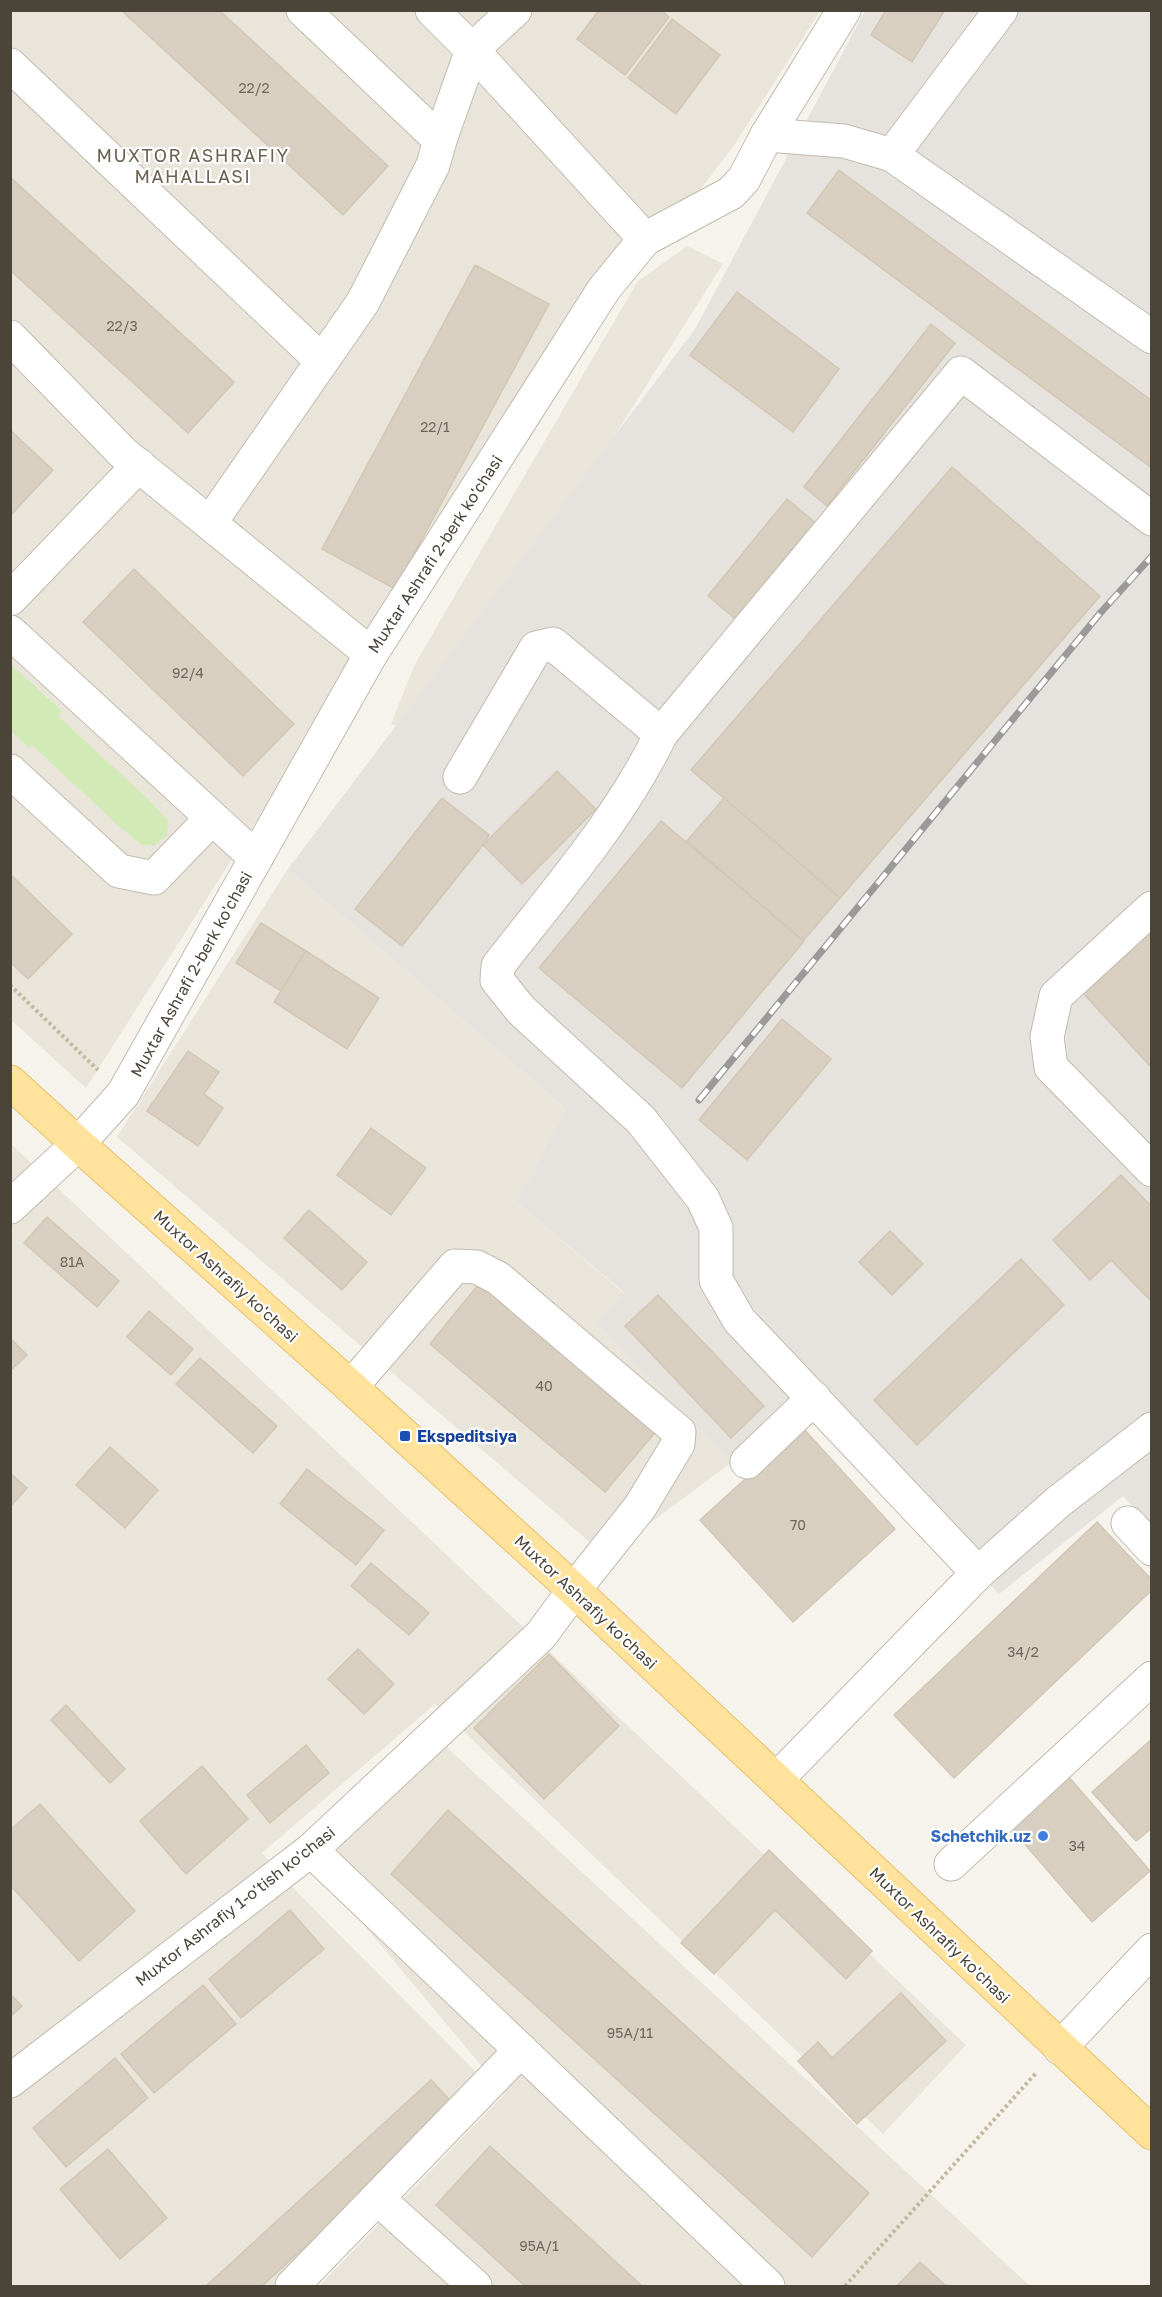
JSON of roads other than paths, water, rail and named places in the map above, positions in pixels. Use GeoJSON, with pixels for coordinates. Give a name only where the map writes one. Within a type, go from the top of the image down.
{"type":"FeatureCollection","features":[{"type":"Feature","properties":{"kind":"main road","name":"Muxtor Ashrafiy ko'chasi"},"geometry":{"type":"LineString","coordinates":[[10,1082],[574,1590],[1152,2133]]}},
{"type":"Feature","properties":{"kind":"street"},"geometry":{"type":"LineString","coordinates":[[303,10],[440,140]]}},
{"type":"Feature","properties":{"kind":"street"},"geometry":{"type":"LineString","coordinates":[[432,10],[472,50],[645,239]]}},
{"type":"Feature","properties":{"kind":"street"},"geometry":{"type":"LineString","coordinates":[[210,523],[363,302],[433,165],[472,50],[515,10]]}},
{"type":"Feature","properties":{"kind":"street","name":"Muxtar Ashrafi 2-berk ko'chasi"},"geometry":{"type":"LineString","coordinates":[[10,1207],[78,1144],[123,1095],[370,654],[604,289],[645,239],[731,193],[744,179],[767,135],[844,10]]}},
{"type":"Feature","properties":{"kind":"street"},"geometry":{"type":"LineString","coordinates":[[892,155],[1001,10]]}},
{"type":"Feature","properties":{"kind":"street"},"geometry":{"type":"LineString","coordinates":[[10,64],[322,361]]}},
{"type":"Feature","properties":{"kind":"street"},"geometry":{"type":"LineString","coordinates":[[767,135],[844,141],[892,155],[1152,337]]}},
{"type":"Feature","properties":{"kind":"street"},"geometry":{"type":"LineString","coordinates":[[10,338],[123,453],[370,654]]}},
{"type":"Feature","properties":{"kind":"street"},"geometry":{"type":"LineString","coordinates":[[978,1573],[739,1320],[716,1280],[716,1228],[703,1198],[641,1120],[521,1010],[497,980],[498,966],[613,816],[644,770],[661,734],[961,373],[1152,519]]}},
{"type":"Feature","properties":{"kind":"street"},"geometry":{"type":"LineString","coordinates":[[10,599],[139,465]]}},
{"type":"Feature","properties":{"kind":"street"},"geometry":{"type":"LineString","coordinates":[[10,632],[256,858]]}},
{"type":"Feature","properties":{"kind":"street"},"geometry":{"type":"LineString","coordinates":[[460,777],[536,648],[553,645],[661,734]]}},
{"type":"Feature","properties":{"kind":"street"},"geometry":{"type":"LineString","coordinates":[[10,771],[119,871],[154,878],[212,818]]}},
{"type":"Feature","properties":{"kind":"street"},"geometry":{"type":"LineString","coordinates":[[1152,908],[1056,996],[1047,1037],[1051,1067],[1152,1170]]}},
{"type":"Feature","properties":{"kind":"street","name":"Muxtor Ashrafiy 1-o'tish ko'chasi"},"geometry":{"type":"LineString","coordinates":[[10,2081],[311,1850],[541,1635],[640,1507],[678,1444],[679,1432],[498,1278],[477,1267],[455,1266],[351,1387]]}},
{"type":"Feature","properties":{"kind":"street"},"geometry":{"type":"LineString","coordinates":[[747,1462],[814,1398]]}},
{"type":"Feature","properties":{"kind":"street"},"geometry":{"type":"LineString","coordinates":[[777,1779],[978,1573],[1058,1502],[1152,1429]]}},
{"type":"Feature","properties":{"kind":"street"},"geometry":{"type":"LineString","coordinates":[[1128,1523],[1152,1549]]}},
{"type":"Feature","properties":{"kind":"street"},"geometry":{"type":"LineString","coordinates":[[951,1864],[1152,1678]]}},
{"type":"Feature","properties":{"kind":"street"},"geometry":{"type":"LineString","coordinates":[[311,1850],[768,2286]]}},
{"type":"Feature","properties":{"kind":"street"},"geometry":{"type":"LineString","coordinates":[[1060,2048],[1152,1950]]}},
{"type":"Feature","properties":{"kind":"street"},"geometry":{"type":"LineString","coordinates":[[292,2286],[521,2050]]}},
{"type":"Feature","properties":{"kind":"street"},"geometry":{"type":"LineString","coordinates":[[378,2199],[475,2286]]}},
{"type":"Feature","properties":{"kind":"railway"},"geometry":{"type":"LineString","coordinates":[[699,1100],[1102,611],[1152,556]]}},
{"type":"Feature","properties":{"kind":"place","name":"Ekspeditsiya"},"geometry":{"type":"Point","coordinates":[405,1436]}},
{"type":"Feature","properties":{"kind":"place","name":"Schetchik.uz"},"geometry":{"type":"Point","coordinates":[1043,1836]}},
{"type":"Feature","properties":{"kind":"district","name":"MUXTOR ASHRAFIY MAHALLASI"},"geometry":{"type":"Point","coordinates":[193,166]}}]}
